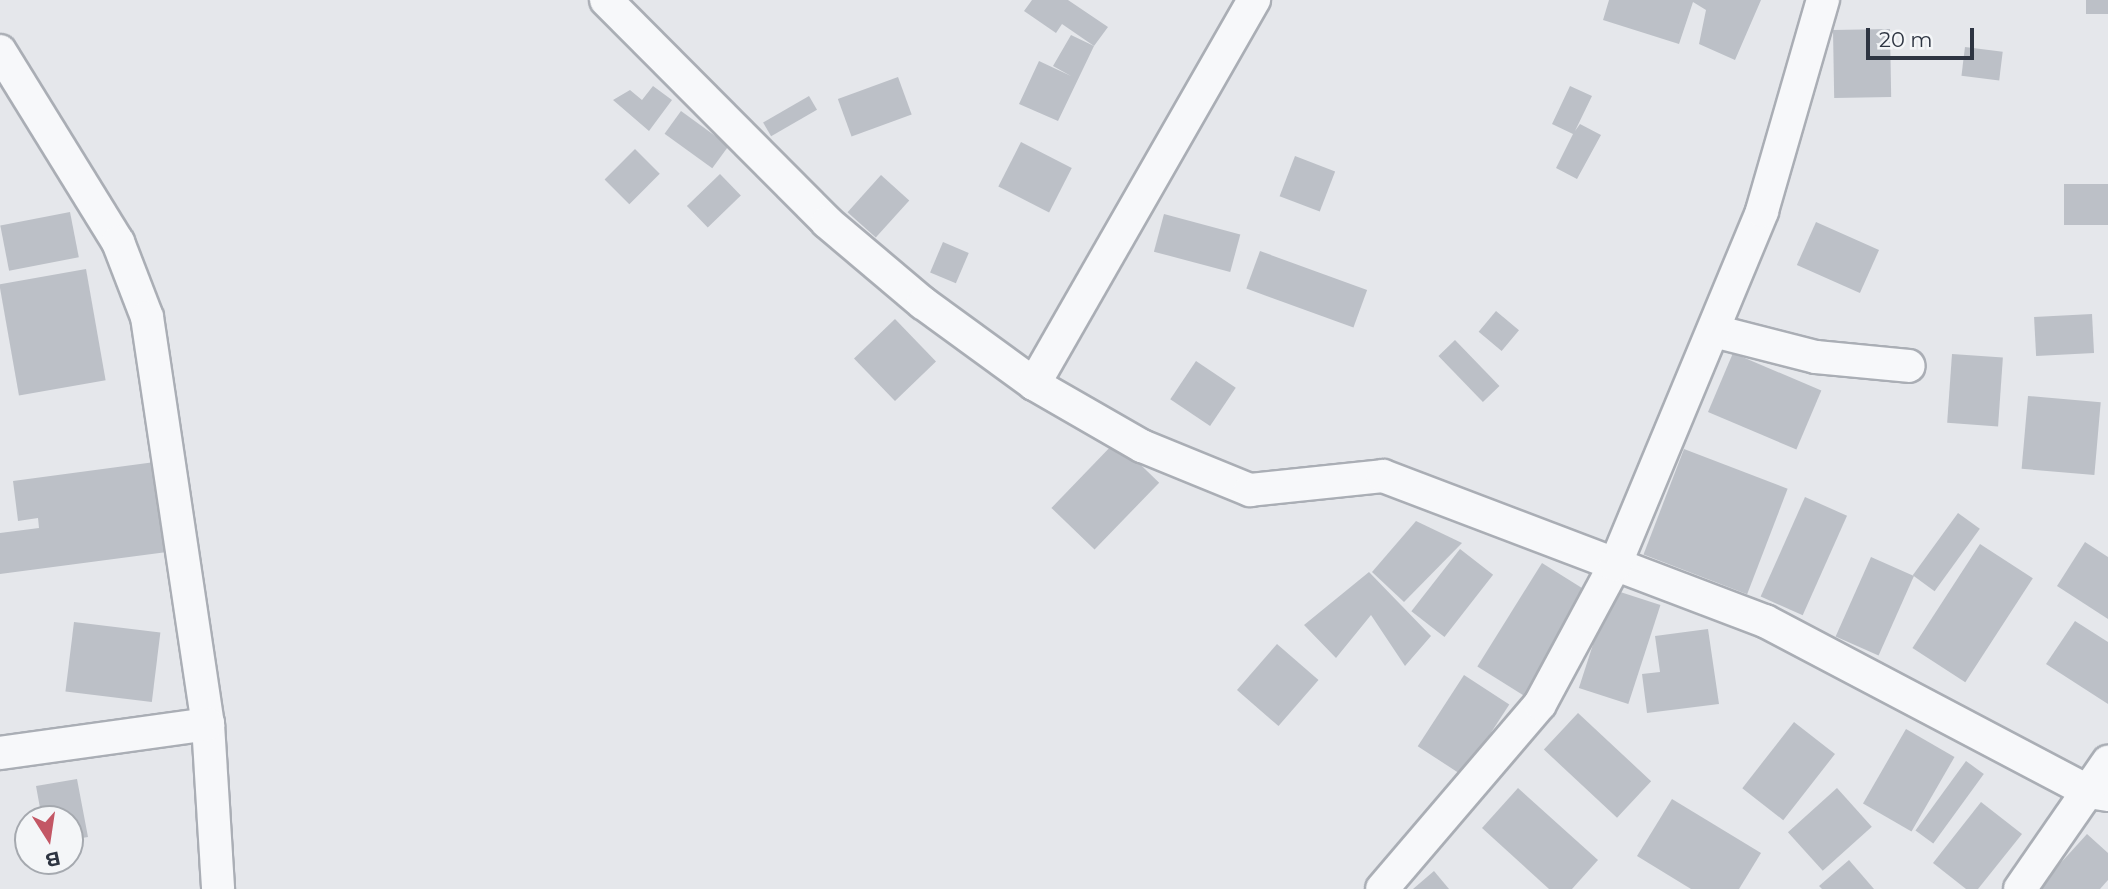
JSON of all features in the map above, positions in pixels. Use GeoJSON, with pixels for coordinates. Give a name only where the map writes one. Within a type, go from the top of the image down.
{"type":"FeatureCollection","features":[{"type":"Feature","properties":{"kind":"street"},"geometry":{"type":"LineString","coordinates":[[1034,384],[1254,0]]}},
{"type":"Feature","properties":{"kind":"street"},"geometry":{"type":"LineString","coordinates":[[1382,889],[1540,704],[1615,565],[1762,211],[1823,0]]}},
{"type":"Feature","properties":{"kind":"street"},"geometry":{"type":"LineString","coordinates":[[612,2],[827,222],[923,303],[1034,384],[1142,446],[1250,490],[1383,476],[1765,621],[2098,794]]}},
{"type":"Feature","properties":{"kind":"street"},"geometry":{"type":"LineString","coordinates":[[0,51],[118,243],[147,317],[208,724],[218,889]]}},
{"type":"Feature","properties":{"kind":"street"},"geometry":{"type":"LineString","coordinates":[[1714,331],[1815,357],[1909,366]]}},
{"type":"Feature","properties":{"kind":"street"},"geometry":{"type":"LineString","coordinates":[[0,753],[208,724]]}},
{"type":"Feature","properties":{"kind":"street"},"geometry":{"type":"LineString","coordinates":[[2020,889],[2098,794],[2108,762]]}},
{"type":"Feature","properties":{"kind":"building"},"geometry":{"type":"Polygon","coordinates":[[[1032,0],[1068,0],[1108,27],[1094,46],[1062,24],[1056,33],[1024,11],[1032,0]]]}},
{"type":"Feature","properties":{"kind":"building"},"geometry":{"type":"Polygon","coordinates":[[[1609,0],[1761,0],[1735,60],[1699,44],[1706,10],[1693,2],[1679,44],[1603,20],[1609,0]]]}},
{"type":"Feature","properties":{"kind":"building"},"geometry":{"type":"Polygon","coordinates":[[[2086,0],[2108,0],[2108,14],[2086,14],[2086,0]]]}},
{"type":"Feature","properties":{"kind":"building"},"geometry":{"type":"Polygon","coordinates":[[[1890,29],[1891,97],[1834,98],[1833,30],[1890,29]]]}},
{"type":"Feature","properties":{"kind":"building"},"geometry":{"type":"Polygon","coordinates":[[[1071,35],[1094,46],[1058,121],[1019,104],[1039,61],[1071,76],[1053,66],[1071,35]]]}},
{"type":"Feature","properties":{"kind":"building"},"geometry":{"type":"Polygon","coordinates":[[[1965,47],[2003,52],[1999,80],[1961,76],[1965,47]]]}},
{"type":"Feature","properties":{"kind":"building"},"geometry":{"type":"Polygon","coordinates":[[[898,77],[912,115],[852,136],[838,99],[898,77]]]}},
{"type":"Feature","properties":{"kind":"building"},"geometry":{"type":"Polygon","coordinates":[[[653,86],[672,100],[649,131],[613,100],[630,90],[642,100],[653,86]]]}},
{"type":"Feature","properties":{"kind":"building"},"geometry":{"type":"Polygon","coordinates":[[[1570,86],[1592,96],[1575,131],[1580,124],[1601,135],[1577,179],[1556,168],[1573,134],[1552,124],[1570,86]]]}},
{"type":"Feature","properties":{"kind":"building"},"geometry":{"type":"Polygon","coordinates":[[[809,96],[817,110],[771,136],[763,122],[809,96]]]}},
{"type":"Feature","properties":{"kind":"building"},"geometry":{"type":"Polygon","coordinates":[[[681,111],[729,146],[712,168],[665,134],[681,111]]]}},
{"type":"Feature","properties":{"kind":"building"},"geometry":{"type":"Polygon","coordinates":[[[1021,142],[1072,168],[1049,212],[998,187],[1021,142]]]}},
{"type":"Feature","properties":{"kind":"building"},"geometry":{"type":"Polygon","coordinates":[[[635,149],[660,174],[629,204],[605,179],[635,149]]]}},
{"type":"Feature","properties":{"kind":"building"},"geometry":{"type":"Polygon","coordinates":[[[1295,156],[1335,171],[1320,212],[1280,196],[1295,156]]]}},
{"type":"Feature","properties":{"kind":"building"},"geometry":{"type":"Polygon","coordinates":[[[720,174],[741,196],[708,228],[687,206],[720,174]]]}},
{"type":"Feature","properties":{"kind":"building"},"geometry":{"type":"Polygon","coordinates":[[[881,175],[909,200],[876,238],[848,212],[881,175]]]}},
{"type":"Feature","properties":{"kind":"building"},"geometry":{"type":"Polygon","coordinates":[[[2064,184],[2108,184],[2108,225],[2064,225],[2064,184]]]}},
{"type":"Feature","properties":{"kind":"building"},"geometry":{"type":"Polygon","coordinates":[[[70,212],[79,257],[9,271],[0,226],[70,212]]]}},
{"type":"Feature","properties":{"kind":"building"},"geometry":{"type":"Polygon","coordinates":[[[1164,214],[1240,234],[1230,272],[1154,252],[1164,214]]]}},
{"type":"Feature","properties":{"kind":"building"},"geometry":{"type":"Polygon","coordinates":[[[1816,222],[1879,250],[1860,293],[1797,265],[1816,222]]]}},
{"type":"Feature","properties":{"kind":"building"},"geometry":{"type":"Polygon","coordinates":[[[943,242],[969,253],[956,283],[930,272],[943,242]]]}},
{"type":"Feature","properties":{"kind":"building"},"geometry":{"type":"Polygon","coordinates":[[[1260,251],[1367,290],[1353,328],[1246,289],[1260,251]]]}},
{"type":"Feature","properties":{"kind":"building"},"geometry":{"type":"Polygon","coordinates":[[[86,269],[106,380],[19,396],[0,284],[86,269]]]}},
{"type":"Feature","properties":{"kind":"building"},"geometry":{"type":"Polygon","coordinates":[[[1496,311],[1519,330],[1502,351],[1479,332],[1496,311]]]}},
{"type":"Feature","properties":{"kind":"building"},"geometry":{"type":"Polygon","coordinates":[[[2092,314],[2094,353],[2036,356],[2034,317],[2092,314]]]}},
{"type":"Feature","properties":{"kind":"building"},"geometry":{"type":"Polygon","coordinates":[[[895,319],[936,361],[895,401],[854,359],[895,319]]]}},
{"type":"Feature","properties":{"kind":"building"},"geometry":{"type":"Polygon","coordinates":[[[1455,340],[1499,386],[1483,402],[1438,356],[1455,340]]]}},
{"type":"Feature","properties":{"kind":"building"},"geometry":{"type":"Polygon","coordinates":[[[1733,353],[1821,391],[1796,449],[1708,412],[1733,353]]]}},
{"type":"Feature","properties":{"kind":"building"},"geometry":{"type":"Polygon","coordinates":[[[1952,354],[2003,358],[1998,426],[1947,423],[1952,354]]]}},
{"type":"Feature","properties":{"kind":"building"},"geometry":{"type":"Polygon","coordinates":[[[1196,361],[1236,388],[1210,426],[1170,399],[1196,361]]]}},
{"type":"Feature","properties":{"kind":"building"},"geometry":{"type":"Polygon","coordinates":[[[2028,396],[2101,402],[2094,475],[2022,469],[2028,396]]]}},
{"type":"Feature","properties":{"kind":"building"},"geometry":{"type":"Polygon","coordinates":[[[1116,441],[1159,483],[1095,550],[1051,508],[1116,441]]]}},
{"type":"Feature","properties":{"kind":"building"},"geometry":{"type":"Polygon","coordinates":[[[1684,449],[1788,489],[1747,594],[1644,554],[1684,449]]]}},
{"type":"Feature","properties":{"kind":"building"},"geometry":{"type":"Polygon","coordinates":[[[155,462],[167,552],[0,574],[0,533],[39,528],[38,518],[18,521],[13,481],[155,462]]]}},
{"type":"Feature","properties":{"kind":"building"},"geometry":{"type":"Polygon","coordinates":[[[1805,497],[1847,516],[1803,615],[1761,597],[1805,497]]]}},
{"type":"Feature","properties":{"kind":"building"},"geometry":{"type":"Polygon","coordinates":[[[1958,513],[1980,529],[1935,591],[1913,575],[1958,513]]]}},
{"type":"Feature","properties":{"kind":"building"},"geometry":{"type":"Polygon","coordinates":[[[1416,521],[1462,543],[1404,602],[1372,572],[1416,521]]]}},
{"type":"Feature","properties":{"kind":"building"},"geometry":{"type":"Polygon","coordinates":[[[2085,542],[2108,557],[2108,619],[2057,586],[2085,542]]]}},
{"type":"Feature","properties":{"kind":"building"},"geometry":{"type":"Polygon","coordinates":[[[1980,544],[2033,578],[1965,682],[1912,648],[1980,544]]]}},
{"type":"Feature","properties":{"kind":"building"},"geometry":{"type":"Polygon","coordinates":[[[1460,549],[1493,575],[1444,637],[1411,611],[1460,549]]]}},
{"type":"Feature","properties":{"kind":"building"},"geometry":{"type":"Polygon","coordinates":[[[1871,557],[1914,576],[1879,656],[1836,636],[1871,557]]]}},
{"type":"Feature","properties":{"kind":"building"},"geometry":{"type":"Polygon","coordinates":[[[1542,563],[1590,593],[1526,697],[1477,666],[1542,563]]]}},
{"type":"Feature","properties":{"kind":"building"},"geometry":{"type":"Polygon","coordinates":[[[1369,572],[1431,636],[1405,666],[1371,615],[1336,658],[1304,625],[1369,572]]]}},
{"type":"Feature","properties":{"kind":"building"},"geometry":{"type":"Polygon","coordinates":[[[1611,589],[1660,605],[1628,704],[1579,688],[1611,589]]]}},
{"type":"Feature","properties":{"kind":"building"},"geometry":{"type":"Polygon","coordinates":[[[2075,621],[2108,642],[2108,704],[2046,664],[2075,621]]]}},
{"type":"Feature","properties":{"kind":"building"},"geometry":{"type":"Polygon","coordinates":[[[74,622],[160,633],[152,702],[65,691],[74,622]]]}},
{"type":"Feature","properties":{"kind":"building"},"geometry":{"type":"Polygon","coordinates":[[[1708,629],[1719,704],[1647,713],[1642,674],[1660,672],[1655,636],[1708,629]]]}},
{"type":"Feature","properties":{"kind":"building"},"geometry":{"type":"Polygon","coordinates":[[[1277,644],[1319,680],[1278,726],[1237,690],[1277,644]]]}},
{"type":"Feature","properties":{"kind":"building"},"geometry":{"type":"Polygon","coordinates":[[[1464,675],[1509,704],[1463,776],[1418,746],[1464,675]]]}},
{"type":"Feature","properties":{"kind":"building"},"geometry":{"type":"Polygon","coordinates":[[[1578,713],[1651,781],[1617,818],[1544,750],[1578,713]]]}},
{"type":"Feature","properties":{"kind":"building"},"geometry":{"type":"Polygon","coordinates":[[[1794,722],[1835,754],[1783,820],[1742,788],[1794,722]]]}},
{"type":"Feature","properties":{"kind":"building"},"geometry":{"type":"Polygon","coordinates":[[[1906,729],[1954,757],[1911,831],[1863,803],[1906,729]]]}},
{"type":"Feature","properties":{"kind":"building"},"geometry":{"type":"Polygon","coordinates":[[[1966,761],[1984,774],[1933,844],[1915,831],[1966,761]]]}},
{"type":"Feature","properties":{"kind":"building"},"geometry":{"type":"Polygon","coordinates":[[[77,779],[82,805],[39,805],[36,786],[77,779]]]}},
{"type":"Feature","properties":{"kind":"building"},"geometry":{"type":"Polygon","coordinates":[[[1518,788],[1598,860],[1572,889],[1549,889],[1482,828],[1518,788]]]}},
{"type":"Feature","properties":{"kind":"building"},"geometry":{"type":"Polygon","coordinates":[[[1837,788],[1872,827],[1823,871],[1788,832],[1837,788]]]}},
{"type":"Feature","properties":{"kind":"building"},"geometry":{"type":"Polygon","coordinates":[[[1672,799],[1761,853],[1739,889],[1691,889],[1637,856],[1672,799]]]}},
{"type":"Feature","properties":{"kind":"building"},"geometry":{"type":"Polygon","coordinates":[[[1981,802],[2022,834],[1978,889],[1966,889],[1933,863],[1981,802]]]}},
{"type":"Feature","properties":{"kind":"building"},"geometry":{"type":"Polygon","coordinates":[[[84,816],[88,837],[84,838],[84,816]]]}},
{"type":"Feature","properties":{"kind":"building"},"geometry":{"type":"Polygon","coordinates":[[[2087,834],[2108,853],[2108,880],[2100,889],[2037,889],[2087,834]]]}},
{"type":"Feature","properties":{"kind":"building"},"geometry":{"type":"Polygon","coordinates":[[[1849,860],[1874,889],[1822,889],[1819,886],[1849,860]]]}},
{"type":"Feature","properties":{"kind":"building"},"geometry":{"type":"Polygon","coordinates":[[[1434,871],[1449,889],[1413,889],[1434,871]]]}}]}
